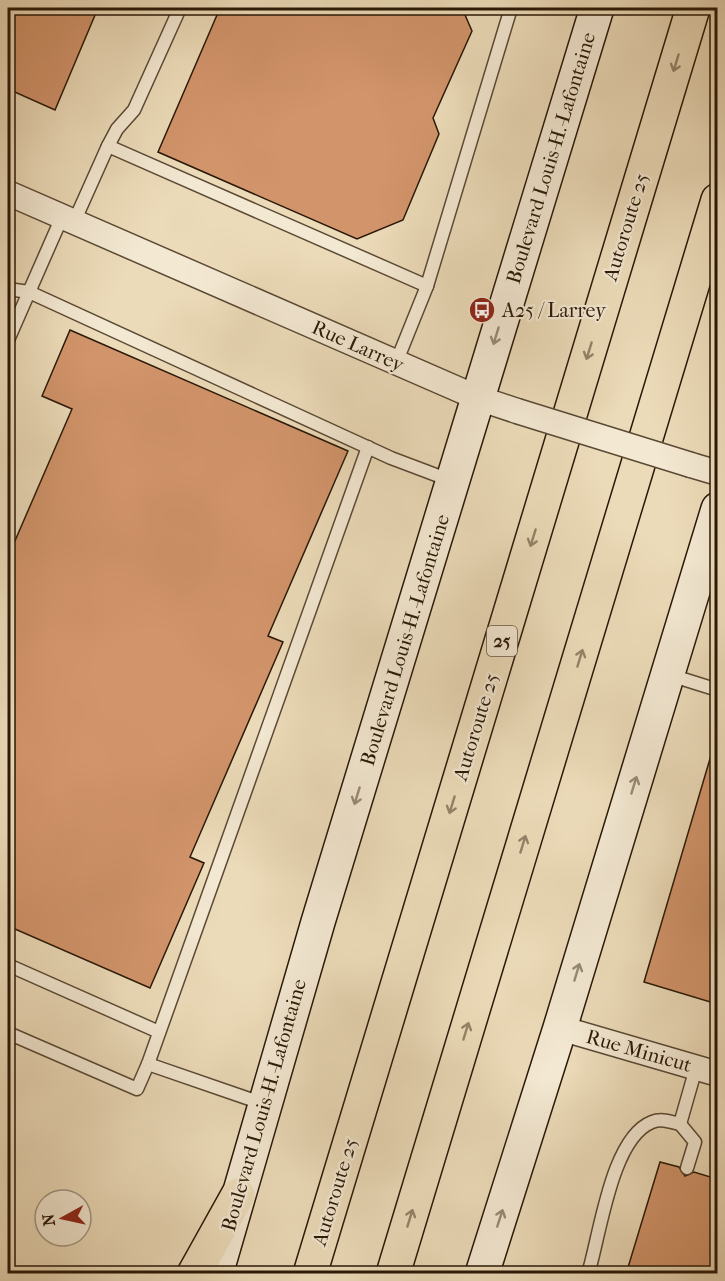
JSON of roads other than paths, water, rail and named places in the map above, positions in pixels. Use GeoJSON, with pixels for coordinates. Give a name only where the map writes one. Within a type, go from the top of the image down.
{"type":"FeatureCollection","features":[{"type":"Feature","properties":{"kind":"main road","name":"Boulevard Louis-H.-Lafontaine"},"geometry":{"type":"LineString","coordinates":[[216,1274],[264,1104],[597,8]]}},
{"type":"Feature","properties":{"kind":"main road","name":"Autoroute 25"},"geometry":{"type":"LineString","coordinates":[[310,1274],[693,8]]}},
{"type":"Feature","properties":{"kind":"main road"},"geometry":{"type":"LineString","coordinates":[[393,1274],[717,200]]}},
{"type":"Feature","properties":{"kind":"main road"},"geometry":{"type":"LineString","coordinates":[[482,1274],[560,1028],[717,509]]}},
{"type":"Feature","properties":{"kind":"main road"},"geometry":{"type":"LineString","coordinates":[[194,1274],[238,1195]]}},
{"type":"Feature","properties":{"kind":"street","name":"Rue Larrey"},"geometry":{"type":"LineString","coordinates":[[8,193],[478,398],[717,473]]}},
{"type":"Feature","properties":{"kind":"street","name":"Rue Minicut"},"geometry":{"type":"LineString","coordinates":[[560,1028],[707,1071]]}},
{"type":"Feature","properties":{"kind":"lane"},"geometry":{"type":"LineString","coordinates":[[8,340],[29,292],[117,129],[134,110],[180,8]]}},
{"type":"Feature","properties":{"kind":"lane"},"geometry":{"type":"LineString","coordinates":[[396,363],[427,286],[511,8]]}},
{"type":"Feature","properties":{"kind":"lane"},"geometry":{"type":"LineString","coordinates":[[108,146],[427,286]]}},
{"type":"Feature","properties":{"kind":"lane"},"geometry":{"type":"LineString","coordinates":[[8,288],[29,292],[368,447],[453,481]]}},
{"type":"Feature","properties":{"kind":"lane"},"geometry":{"type":"LineString","coordinates":[[8,1033],[137,1089],[148,1065],[368,447]]}},
{"type":"Feature","properties":{"kind":"lane"},"geometry":{"type":"LineString","coordinates":[[668,674],[717,690]]}},
{"type":"Feature","properties":{"kind":"lane"},"geometry":{"type":"LineString","coordinates":[[8,965],[159,1032]]}},
{"type":"Feature","properties":{"kind":"lane"},"geometry":{"type":"LineString","coordinates":[[148,1065],[264,1104]]}},
{"type":"Feature","properties":{"kind":"lane"},"geometry":{"type":"LineString","coordinates":[[680,1124],[707,1071]]}},
{"type":"Feature","properties":{"kind":"lane"},"geometry":{"type":"LineString","coordinates":[[588,1274],[610,1183],[625,1151],[646,1125],[663,1120],[680,1124],[695,1142],[687,1168]]}},
{"type":"Feature","properties":{"kind":"place","name":"A25 / Larrey"},"geometry":{"type":"Point","coordinates":[482,310]}}]}
